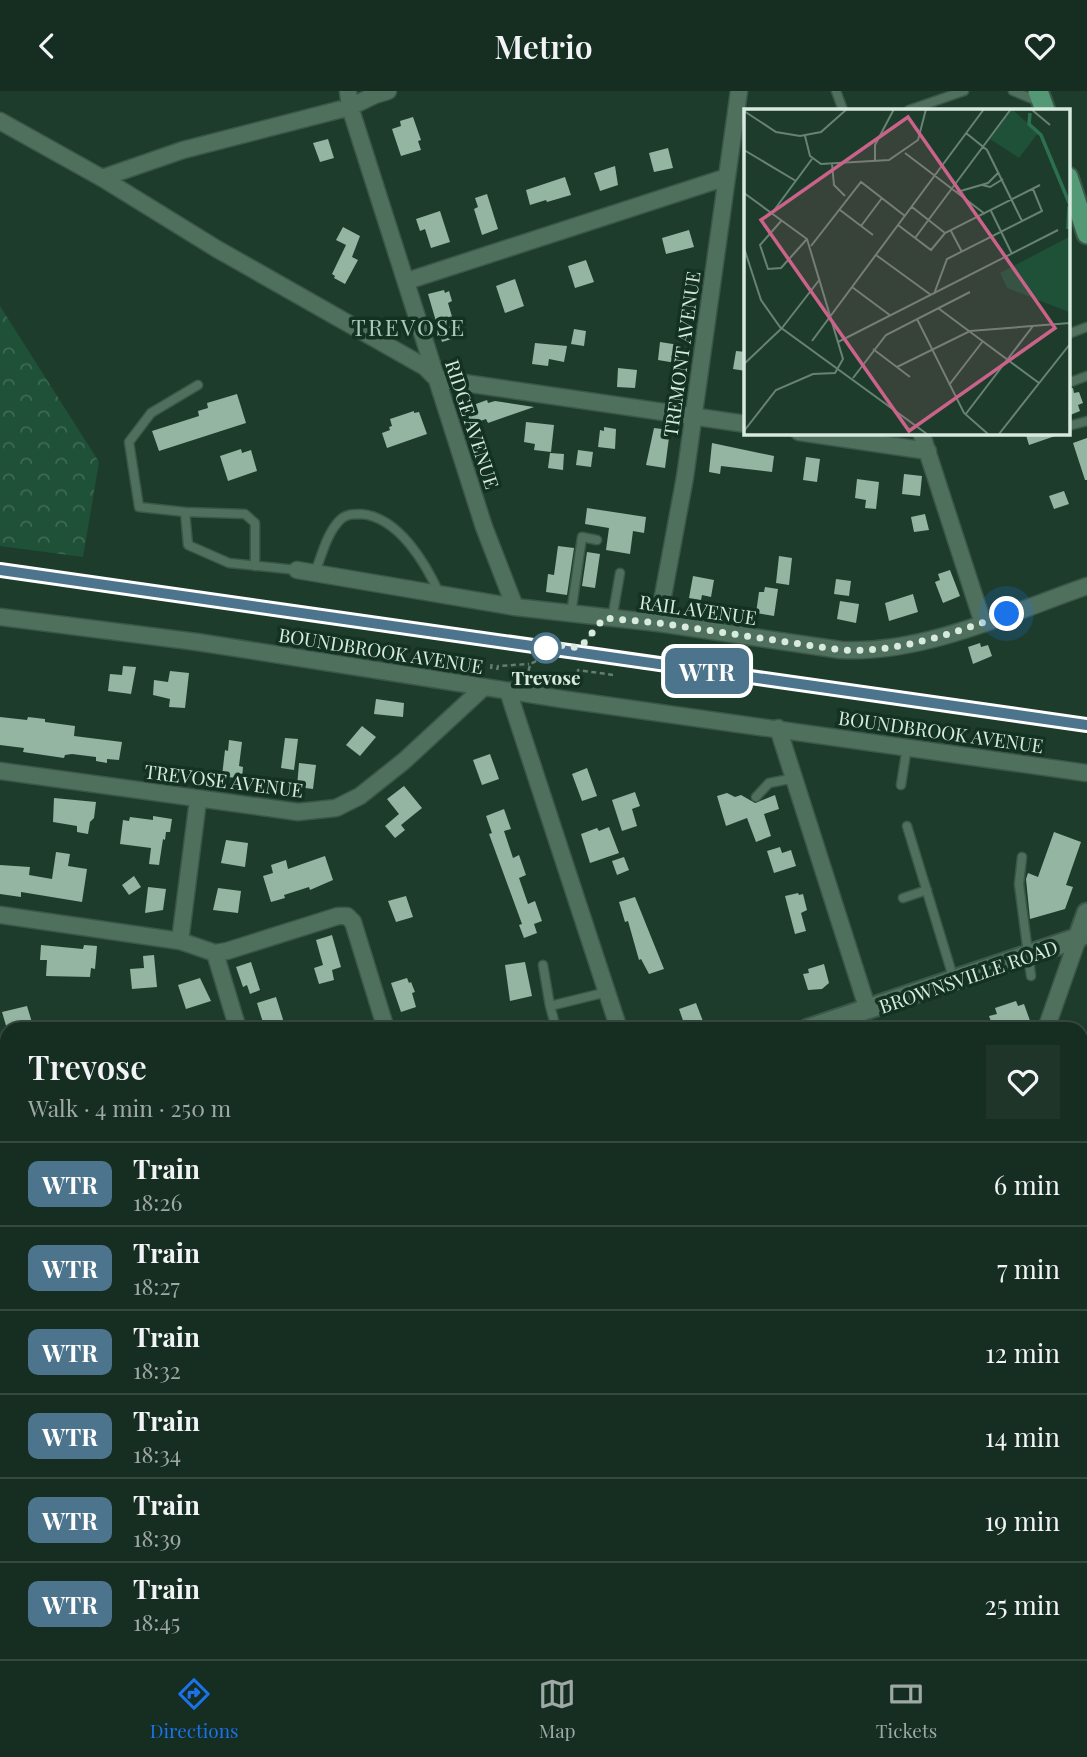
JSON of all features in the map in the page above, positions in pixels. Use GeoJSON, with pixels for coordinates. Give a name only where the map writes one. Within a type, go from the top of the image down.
{"type":"FeatureCollection","features":[{"type":"Feature","properties":{"kind":"main road"},"geometry":{"type":"LineString","coordinates":[[1070,183],[1087,234]]}},
{"type":"Feature","properties":{"kind":"street"},"geometry":{"type":"LineString","coordinates":[[102,179],[183,150],[349,99],[388,91]]}},
{"type":"Feature","properties":{"kind":"street","name":"TREMONT AVENUE"},"geometry":{"type":"LineString","coordinates":[[659,623],[679,515],[739,91]]}},
{"type":"Feature","properties":{"kind":"street","name":"RIDGE AVENUE"},"geometry":{"type":"LineString","coordinates":[[349,99],[484,527],[515,607]]}},
{"type":"Feature","properties":{"kind":"street"},"geometry":{"type":"LineString","coordinates":[[0,121],[425,367],[437,379],[744,424]]}},
{"type":"Feature","properties":{"kind":"street"},"geometry":{"type":"LineString","coordinates":[[407,281],[727,177]]}},
{"type":"Feature","properties":{"kind":"street"},"geometry":{"type":"LineString","coordinates":[[813,434],[928,451]]}},
{"type":"Feature","properties":{"kind":"street"},"geometry":{"type":"LineString","coordinates":[[922,434],[983,623]]}},
{"type":"Feature","properties":{"kind":"street","name":"RAIL AVENUE"},"geometry":{"type":"LineString","coordinates":[[298,570],[515,607],[659,623],[841,650],[867,651],[914,644],[1087,586]]}},
{"type":"Feature","properties":{"kind":"street","name":"BOUNDBROOK AVENUE"},"geometry":{"type":"LineString","coordinates":[[0,617],[197,642],[508,691],[1087,773]]}},
{"type":"Feature","properties":{"kind":"street","name":"TREVOSE AVENUE"},"geometry":{"type":"LineString","coordinates":[[0,771],[298,812],[335,808],[349,803],[404,761],[484,687]]}},
{"type":"Feature","properties":{"kind":"street"},"geometry":{"type":"LineString","coordinates":[[508,691],[617,1022]]}},
{"type":"Feature","properties":{"kind":"street"},"geometry":{"type":"LineString","coordinates":[[778,728],[868,1010]]}},
{"type":"Feature","properties":{"kind":"street"},"geometry":{"type":"LineString","coordinates":[[180,941],[198,800]]}},
{"type":"Feature","properties":{"kind":"street"},"geometry":{"type":"LineString","coordinates":[[1049,1022],[1082,937],[1087,913]]}},
{"type":"Feature","properties":{"kind":"street"},"geometry":{"type":"LineString","coordinates":[[0,915],[180,941],[215,953],[347,915],[353,922],[384,1022]]}},
{"type":"Feature","properties":{"kind":"street","name":"BROWNSVILLE ROAD"},"geometry":{"type":"LineString","coordinates":[[830,1022],[1082,937]]}},
{"type":"Feature","properties":{"kind":"street"},"geometry":{"type":"LineString","coordinates":[[215,953],[236,1022]]}},
{"type":"Feature","properties":{"kind":"lane"},"geometry":{"type":"LineString","coordinates":[[836,91],[843,109]]}},
{"type":"Feature","properties":{"kind":"lane"},"geometry":{"type":"LineString","coordinates":[[934,91],[937,100]]}},
{"type":"Feature","properties":{"kind":"lane"},"geometry":{"type":"LineString","coordinates":[[912,109],[964,91]]}},
{"type":"Feature","properties":{"kind":"lane"},"geometry":{"type":"LineString","coordinates":[[1013,91],[1042,101]]}},
{"type":"Feature","properties":{"kind":"lane"},"geometry":{"type":"LineString","coordinates":[[1070,333],[1087,327]]}},
{"type":"Feature","properties":{"kind":"lane"},"geometry":{"type":"LineString","coordinates":[[1070,382],[1087,376]]}},
{"type":"Feature","properties":{"kind":"lane"},"geometry":{"type":"LineString","coordinates":[[198,385],[151,413],[130,442],[139,507],[245,514],[255,523],[256,566]]}},
{"type":"Feature","properties":{"kind":"lane"},"geometry":{"type":"LineString","coordinates":[[1070,425],[1087,421]]}},
{"type":"Feature","properties":{"kind":"lane"},"geometry":{"type":"LineString","coordinates":[[185,512],[188,545],[229,563],[298,570]]}},
{"type":"Feature","properties":{"kind":"lane"},"geometry":{"type":"LineString","coordinates":[[315,572],[338,523],[350,514],[368,515],[389,524],[414,550],[428,568],[440,595]]}},
{"type":"Feature","properties":{"kind":"lane"},"geometry":{"type":"LineString","coordinates":[[571,614],[582,537],[597,540]]}},
{"type":"Feature","properties":{"kind":"lane"},"geometry":{"type":"LineString","coordinates":[[608,619],[620,573]]}},
{"type":"Feature","properties":{"kind":"lane"},"geometry":{"type":"LineString","coordinates":[[901,785],[907,747]]}},
{"type":"Feature","properties":{"kind":"lane"},"geometry":{"type":"LineString","coordinates":[[756,797],[769,783],[795,778]]}},
{"type":"Feature","properties":{"kind":"lane"},"geometry":{"type":"LineString","coordinates":[[907,826],[954,979]]}},
{"type":"Feature","properties":{"kind":"lane"},"geometry":{"type":"LineString","coordinates":[[1022,857],[1019,884],[1031,976]]}},
{"type":"Feature","properties":{"kind":"lane"},"geometry":{"type":"LineString","coordinates":[[903,898],[927,890]]}},
{"type":"Feature","properties":{"kind":"lane"},"geometry":{"type":"LineString","coordinates":[[542,965],[554,1022]]}},
{"type":"Feature","properties":{"kind":"lane"},"geometry":{"type":"LineString","coordinates":[[550,1006],[607,992]]}},
{"type":"Feature","properties":{"kind":"path"},"geometry":{"type":"LineString","coordinates":[[497,670],[498,666],[530,664],[541,659],[544,642],[580,648],[608,619]]}},
{"type":"Feature","properties":{"kind":"path"},"geometry":{"type":"LineString","coordinates":[[491,669],[492,660]]}},
{"type":"Feature","properties":{"kind":"path"},"geometry":{"type":"LineString","coordinates":[[529,671],[530,664]]}},
{"type":"Feature","properties":{"kind":"path"},"geometry":{"type":"LineString","coordinates":[[577,682],[578,670],[613,675]]}},
{"type":"Feature","properties":{"kind":"green space"},"geometry":{"type":"Polygon","coordinates":[[[0,306],[99,462],[83,557],[0,546],[0,306]]]}},
{"type":"Feature","properties":{"kind":"building"},"geometry":{"type":"Polygon","coordinates":[[[413,117],[421,140],[418,141],[421,150],[401,156],[392,129],[401,126],[400,121],[413,117]]]}},
{"type":"Feature","properties":{"kind":"building"},"geometry":{"type":"Polygon","coordinates":[[[328,139],[334,158],[320,162],[313,143],[328,139]]]}},
{"type":"Feature","properties":{"kind":"building"},"geometry":{"type":"Polygon","coordinates":[[[668,148],[673,168],[654,172],[649,153],[668,148]]]}},
{"type":"Feature","properties":{"kind":"building"},"geometry":{"type":"Polygon","coordinates":[[[615,166],[618,185],[600,191],[594,173],[615,166]]]}},
{"type":"Feature","properties":{"kind":"building"},"geometry":{"type":"Polygon","coordinates":[[[565,177],[571,195],[530,205],[526,190],[565,177]]]}},
{"type":"Feature","properties":{"kind":"building"},"geometry":{"type":"Polygon","coordinates":[[[487,194],[498,229],[482,235],[474,209],[478,207],[475,198],[487,194]]]}},
{"type":"Feature","properties":{"kind":"building"},"geometry":{"type":"Polygon","coordinates":[[[440,211],[450,242],[431,248],[425,229],[420,231],[416,219],[440,211]]]}},
{"type":"Feature","properties":{"kind":"building"},"geometry":{"type":"Polygon","coordinates":[[[343,227],[360,236],[352,257],[358,260],[345,284],[332,274],[346,245],[336,240],[343,227]]]}},
{"type":"Feature","properties":{"kind":"building"},"geometry":{"type":"Polygon","coordinates":[[[689,230],[694,247],[666,254],[662,238],[689,230]]]}},
{"type":"Feature","properties":{"kind":"building"},"geometry":{"type":"Polygon","coordinates":[[[586,260],[594,282],[575,288],[568,266],[586,260]]]}},
{"type":"Feature","properties":{"kind":"building"},"geometry":{"type":"Polygon","coordinates":[[[515,279],[524,306],[505,313],[496,286],[515,279]]]}},
{"type":"Feature","properties":{"kind":"building"},"geometry":{"type":"Polygon","coordinates":[[[444,290],[445,293],[449,291],[452,301],[448,303],[458,337],[442,342],[428,294],[444,290]]]}},
{"type":"Feature","properties":{"kind":"building"},"geometry":{"type":"Polygon","coordinates":[[[574,329],[586,331],[584,346],[571,344],[574,329]]]}},
{"type":"Feature","properties":{"kind":"building"},"geometry":{"type":"Polygon","coordinates":[[[660,342],[679,345],[676,363],[658,360],[660,342]]]}},
{"type":"Feature","properties":{"kind":"building"},"geometry":{"type":"Polygon","coordinates":[[[535,343],[567,346],[564,362],[549,359],[548,366],[532,364],[535,343]]]}},
{"type":"Feature","properties":{"kind":"building"},"geometry":{"type":"Polygon","coordinates":[[[736,351],[744,352],[744,371],[733,369],[736,351]]]}},
{"type":"Feature","properties":{"kind":"building"},"geometry":{"type":"Polygon","coordinates":[[[618,368],[637,370],[635,388],[617,387],[618,368]]]}},
{"type":"Feature","properties":{"kind":"building"},"geometry":{"type":"Polygon","coordinates":[[[1073,388],[1074,393],[1079,392],[1083,403],[1078,405],[1080,411],[1070,415],[1070,389],[1073,388]]]}},
{"type":"Feature","properties":{"kind":"building"},"geometry":{"type":"Polygon","coordinates":[[[237,394],[246,423],[159,451],[152,431],[199,416],[198,411],[208,408],[207,403],[237,394]]]}},
{"type":"Feature","properties":{"kind":"building"},"geometry":{"type":"Polygon","coordinates":[[[487,400],[488,403],[495,401],[534,407],[488,423],[486,419],[471,424],[465,408],[487,400]]]}},
{"type":"Feature","properties":{"kind":"building"},"geometry":{"type":"Polygon","coordinates":[[[414,411],[419,412],[427,434],[387,448],[382,433],[390,430],[390,419],[414,411]]]}},
{"type":"Feature","properties":{"kind":"building"},"geometry":{"type":"Polygon","coordinates":[[[526,422],[554,425],[551,452],[534,450],[535,444],[524,442],[526,422]]]}},
{"type":"Feature","properties":{"kind":"building"},"geometry":{"type":"Polygon","coordinates":[[[604,427],[616,429],[615,449],[598,447],[600,430],[604,431],[604,427]]]}},
{"type":"Feature","properties":{"kind":"building"},"geometry":{"type":"Polygon","coordinates":[[[654,428],[670,430],[665,468],[646,465],[654,428]]]}},
{"type":"Feature","properties":{"kind":"building"},"geometry":{"type":"Polygon","coordinates":[[[1026,434],[1061,434],[1029,445],[1026,434]]]}},
{"type":"Feature","properties":{"kind":"building"},"geometry":{"type":"Polygon","coordinates":[[[1087,438],[1087,480],[1085,480],[1073,443],[1087,438]]]}},
{"type":"Feature","properties":{"kind":"building"},"geometry":{"type":"Polygon","coordinates":[[[712,443],[774,456],[772,472],[721,466],[720,474],[709,472],[712,443]]]}},
{"type":"Feature","properties":{"kind":"building"},"geometry":{"type":"Polygon","coordinates":[[[241,449],[242,453],[251,450],[257,471],[228,481],[220,456],[241,449]]]}},
{"type":"Feature","properties":{"kind":"building"},"geometry":{"type":"Polygon","coordinates":[[[578,450],[593,452],[591,467],[576,465],[578,450]]]}},
{"type":"Feature","properties":{"kind":"building"},"geometry":{"type":"Polygon","coordinates":[[[550,453],[564,454],[563,470],[548,468],[550,453]]]}},
{"type":"Feature","properties":{"kind":"building"},"geometry":{"type":"Polygon","coordinates":[[[806,457],[820,459],[817,482],[803,480],[806,457]]]}},
{"type":"Feature","properties":{"kind":"building"},"geometry":{"type":"Polygon","coordinates":[[[904,474],[922,476],[920,496],[902,494],[904,474]]]}},
{"type":"Feature","properties":{"kind":"building"},"geometry":{"type":"Polygon","coordinates":[[[857,479],[879,482],[876,509],[865,508],[866,500],[855,498],[857,479]]]}},
{"type":"Feature","properties":{"kind":"building"},"geometry":{"type":"Polygon","coordinates":[[[1064,491],[1069,504],[1054,509],[1049,496],[1064,491]]]}},
{"type":"Feature","properties":{"kind":"building"},"geometry":{"type":"Polygon","coordinates":[[[587,508],[646,517],[644,533],[633,531],[630,554],[606,550],[609,528],[585,524],[587,508]]]}},
{"type":"Feature","properties":{"kind":"building"},"geometry":{"type":"Polygon","coordinates":[[[925,514],[929,530],[914,532],[911,517],[925,514]]]}},
{"type":"Feature","properties":{"kind":"building"},"geometry":{"type":"Polygon","coordinates":[[[558,546],[574,548],[567,595],[546,592],[548,574],[554,575],[558,546]]]}},
{"type":"Feature","properties":{"kind":"building"},"geometry":{"type":"Polygon","coordinates":[[[587,552],[600,554],[595,588],[582,586],[587,552]]]}},
{"type":"Feature","properties":{"kind":"building"},"geometry":{"type":"Polygon","coordinates":[[[779,556],[792,558],[789,585],[776,583],[779,556]]]}},
{"type":"Feature","properties":{"kind":"building"},"geometry":{"type":"Polygon","coordinates":[[[950,570],[960,596],[943,603],[935,582],[940,580],[938,574],[950,570]]]}},
{"type":"Feature","properties":{"kind":"building"},"geometry":{"type":"Polygon","coordinates":[[[693,576],[714,580],[711,597],[702,595],[701,600],[689,598],[693,576]]]}},
{"type":"Feature","properties":{"kind":"building"},"geometry":{"type":"Polygon","coordinates":[[[836,579],[851,581],[849,596],[834,594],[836,579]]]}},
{"type":"Feature","properties":{"kind":"building"},"geometry":{"type":"Polygon","coordinates":[[[765,587],[778,589],[774,616],[756,613],[759,592],[764,592],[765,587]]]}},
{"type":"Feature","properties":{"kind":"building"},"geometry":{"type":"Polygon","coordinates":[[[913,594],[918,612],[889,621],[885,603],[913,594]]]}},
{"type":"Feature","properties":{"kind":"building"},"geometry":{"type":"Polygon","coordinates":[[[840,601],[859,604],[856,623],[837,619],[840,601]]]}},
{"type":"Feature","properties":{"kind":"building"},"geometry":{"type":"Polygon","coordinates":[[[980,643],[981,647],[988,645],[992,656],[973,664],[968,647],[980,643]]]}},
{"type":"Feature","properties":{"kind":"building"},"geometry":{"type":"Polygon","coordinates":[[[123,666],[136,667],[131,694],[108,691],[110,674],[122,675],[123,666]]]}},
{"type":"Feature","properties":{"kind":"building"},"geometry":{"type":"Polygon","coordinates":[[[170,671],[189,673],[185,708],[169,707],[170,699],[153,695],[154,680],[168,682],[170,671]]]}},
{"type":"Feature","properties":{"kind":"building"},"geometry":{"type":"Polygon","coordinates":[[[376,699],[404,703],[403,717],[374,714],[376,699]]]}},
{"type":"Feature","properties":{"kind":"building"},"geometry":{"type":"Polygon","coordinates":[[[0,717],[45,719],[45,722],[75,726],[74,736],[122,742],[119,760],[107,759],[107,763],[96,761],[96,757],[72,754],[65,755],[64,758],[23,752],[24,748],[0,745],[0,717]]]}},
{"type":"Feature","properties":{"kind":"building"},"geometry":{"type":"Polygon","coordinates":[[[362,726],[376,737],[360,756],[346,745],[362,726]]]}},
{"type":"Feature","properties":{"kind":"building"},"geometry":{"type":"Polygon","coordinates":[[[285,738],[298,739],[294,770],[281,768],[285,738]]]}},
{"type":"Feature","properties":{"kind":"building"},"geometry":{"type":"Polygon","coordinates":[[[229,740],[242,742],[239,766],[243,767],[242,779],[222,776],[229,740]]]}},
{"type":"Feature","properties":{"kind":"building"},"geometry":{"type":"Polygon","coordinates":[[[490,754],[499,779],[482,785],[473,760],[490,754]]]}},
{"type":"Feature","properties":{"kind":"building"},"geometry":{"type":"Polygon","coordinates":[[[299,763],[316,765],[313,789],[297,787],[299,763]]]}},
{"type":"Feature","properties":{"kind":"building"},"geometry":{"type":"Polygon","coordinates":[[[587,768],[597,796],[582,801],[572,774],[587,768]]]}},
{"type":"Feature","properties":{"kind":"building"},"geometry":{"type":"Polygon","coordinates":[[[404,786],[422,808],[401,825],[405,830],[395,838],[385,826],[399,814],[387,799],[404,786]]]}},
{"type":"Feature","properties":{"kind":"building"},"geometry":{"type":"Polygon","coordinates":[[[635,792],[640,806],[632,809],[637,826],[622,831],[612,800],[635,792]]]}},
{"type":"Feature","properties":{"kind":"building"},"geometry":{"type":"Polygon","coordinates":[[[727,793],[735,797],[741,795],[755,803],[775,795],[779,809],[764,814],[771,836],[756,842],[747,818],[726,826],[717,796],[727,793]]]}},
{"type":"Feature","properties":{"kind":"building"},"geometry":{"type":"Polygon","coordinates":[[[54,798],[96,802],[88,834],[77,832],[77,826],[53,822],[54,798]]]}},
{"type":"Feature","properties":{"kind":"building"},"geometry":{"type":"Polygon","coordinates":[[[504,809],[511,829],[504,831],[513,858],[519,855],[526,875],[519,878],[528,904],[535,901],[542,921],[534,924],[537,933],[524,938],[519,925],[522,924],[489,834],[492,833],[486,816],[504,809]]]}},
{"type":"Feature","properties":{"kind":"building"},"geometry":{"type":"Polygon","coordinates":[[[153,816],[172,819],[170,832],[166,832],[165,840],[163,839],[159,865],[149,864],[151,848],[120,844],[123,820],[129,821],[130,817],[153,820],[153,816]]]}},
{"type":"Feature","properties":{"kind":"building"},"geometry":{"type":"Polygon","coordinates":[[[609,827],[619,853],[590,863],[581,834],[609,827]]]}},
{"type":"Feature","properties":{"kind":"building"},"geometry":{"type":"Polygon","coordinates":[[[1054,832],[1081,842],[1066,885],[1073,887],[1065,909],[1030,919],[1026,879],[1028,873],[1038,877],[1054,832]]]}},
{"type":"Feature","properties":{"kind":"building"},"geometry":{"type":"Polygon","coordinates":[[[226,840],[248,843],[245,867],[221,863],[226,840]]]}},
{"type":"Feature","properties":{"kind":"building"},"geometry":{"type":"Polygon","coordinates":[[[780,847],[782,853],[791,850],[796,866],[774,873],[767,851],[780,847]]]}},
{"type":"Feature","properties":{"kind":"building"},"geometry":{"type":"Polygon","coordinates":[[[56,852],[70,854],[68,866],[87,869],[82,902],[21,892],[21,897],[0,894],[0,865],[30,867],[29,875],[52,879],[56,852]]]}},
{"type":"Feature","properties":{"kind":"building"},"geometry":{"type":"Polygon","coordinates":[[[325,856],[333,880],[310,890],[309,887],[284,895],[285,898],[271,902],[263,876],[273,873],[271,865],[286,860],[288,869],[325,856]]]}},
{"type":"Feature","properties":{"kind":"building"},"geometry":{"type":"Polygon","coordinates":[[[624,857],[629,870],[617,875],[612,861],[624,857]]]}},
{"type":"Feature","properties":{"kind":"building"},"geometry":{"type":"Polygon","coordinates":[[[134,876],[141,887],[129,895],[122,885],[134,876]]]}},
{"type":"Feature","properties":{"kind":"building"},"geometry":{"type":"Polygon","coordinates":[[[148,887],[166,889],[163,910],[145,913],[148,887]]]}},
{"type":"Feature","properties":{"kind":"building"},"geometry":{"type":"Polygon","coordinates":[[[218,888],[241,891],[238,913],[213,910],[218,888]]]}},
{"type":"Feature","properties":{"kind":"building"},"geometry":{"type":"Polygon","coordinates":[[[803,894],[807,910],[801,913],[806,931],[795,934],[785,896],[803,894]]]}},
{"type":"Feature","properties":{"kind":"building"},"geometry":{"type":"Polygon","coordinates":[[[406,896],[413,917],[396,922],[388,901],[406,896]]]}},
{"type":"Feature","properties":{"kind":"building"},"geometry":{"type":"Polygon","coordinates":[[[635,897],[664,969],[649,974],[641,959],[639,960],[628,921],[625,922],[619,902],[635,897]]]}},
{"type":"Feature","properties":{"kind":"building"},"geometry":{"type":"Polygon","coordinates":[[[332,935],[341,967],[332,970],[334,980],[319,984],[314,968],[323,965],[316,940],[332,935]]]}},
{"type":"Feature","properties":{"kind":"building"},"geometry":{"type":"Polygon","coordinates":[[[41,945],[83,949],[84,945],[97,946],[95,969],[91,968],[90,977],[46,976],[47,960],[40,960],[41,945]]]}},
{"type":"Feature","properties":{"kind":"building"},"geometry":{"type":"Polygon","coordinates":[[[154,955],[157,987],[132,989],[130,969],[144,968],[143,956],[154,955]]]}},
{"type":"Feature","properties":{"kind":"building"},"geometry":{"type":"Polygon","coordinates":[[[251,962],[260,990],[250,994],[247,985],[243,987],[236,967],[251,962]]]}},
{"type":"Feature","properties":{"kind":"building"},"geometry":{"type":"Polygon","coordinates":[[[525,962],[532,996],[510,1001],[505,965],[525,962]]]}},
{"type":"Feature","properties":{"kind":"building"},"geometry":{"type":"Polygon","coordinates":[[[824,964],[829,983],[822,989],[808,990],[803,974],[809,973],[808,969],[824,964]]]}},
{"type":"Feature","properties":{"kind":"building"},"geometry":{"type":"Polygon","coordinates":[[[200,978],[211,1001],[186,1009],[178,985],[200,978]]]}},
{"type":"Feature","properties":{"kind":"building"},"geometry":{"type":"Polygon","coordinates":[[[407,978],[415,992],[412,993],[416,1007],[401,1012],[391,983],[407,978]]]}},
{"type":"Feature","properties":{"kind":"building"},"geometry":{"type":"Polygon","coordinates":[[[276,997],[284,1022],[263,1022],[257,1003],[276,997]]]}},
{"type":"Feature","properties":{"kind":"building"},"geometry":{"type":"Polygon","coordinates":[[[1016,1001],[1018,1006],[1024,1004],[1030,1022],[991,1022],[989,1016],[997,1014],[995,1008],[1016,1001]]]}},
{"type":"Feature","properties":{"kind":"building"},"geometry":{"type":"Polygon","coordinates":[[[696,1003],[703,1022],[684,1022],[679,1009],[696,1003]]]}},
{"type":"Feature","properties":{"kind":"building"},"geometry":{"type":"Polygon","coordinates":[[[27,1006],[32,1022],[5,1022],[2,1012],[27,1006]]]}},
{"type":"Feature","properties":{"kind":"railway"},"geometry":{"type":"LineString","coordinates":[[0,570],[1087,725]]}},
{"type":"Feature","properties":{"kind":"train","name":"WTR"},"geometry":{"type":"LineString","coordinates":[[0,570],[1087,725]]}},
{"type":"Feature","properties":{"kind":"place","name":"Trevose"},"geometry":{"type":"Point","coordinates":[546,648]}},
{"type":"Feature","properties":{"kind":"district","name":"TREVOSE"},"geometry":{"type":"Point","coordinates":[409,326]}},
{"type":"Feature","properties":{"kind":"route"},"geometry":{"type":"LineString","coordinates":[[546,648],[543,647],[544,643],[580,648],[604,618],[659,623],[841,650],[867,651],[914,644],[1007,614]]}}]}
